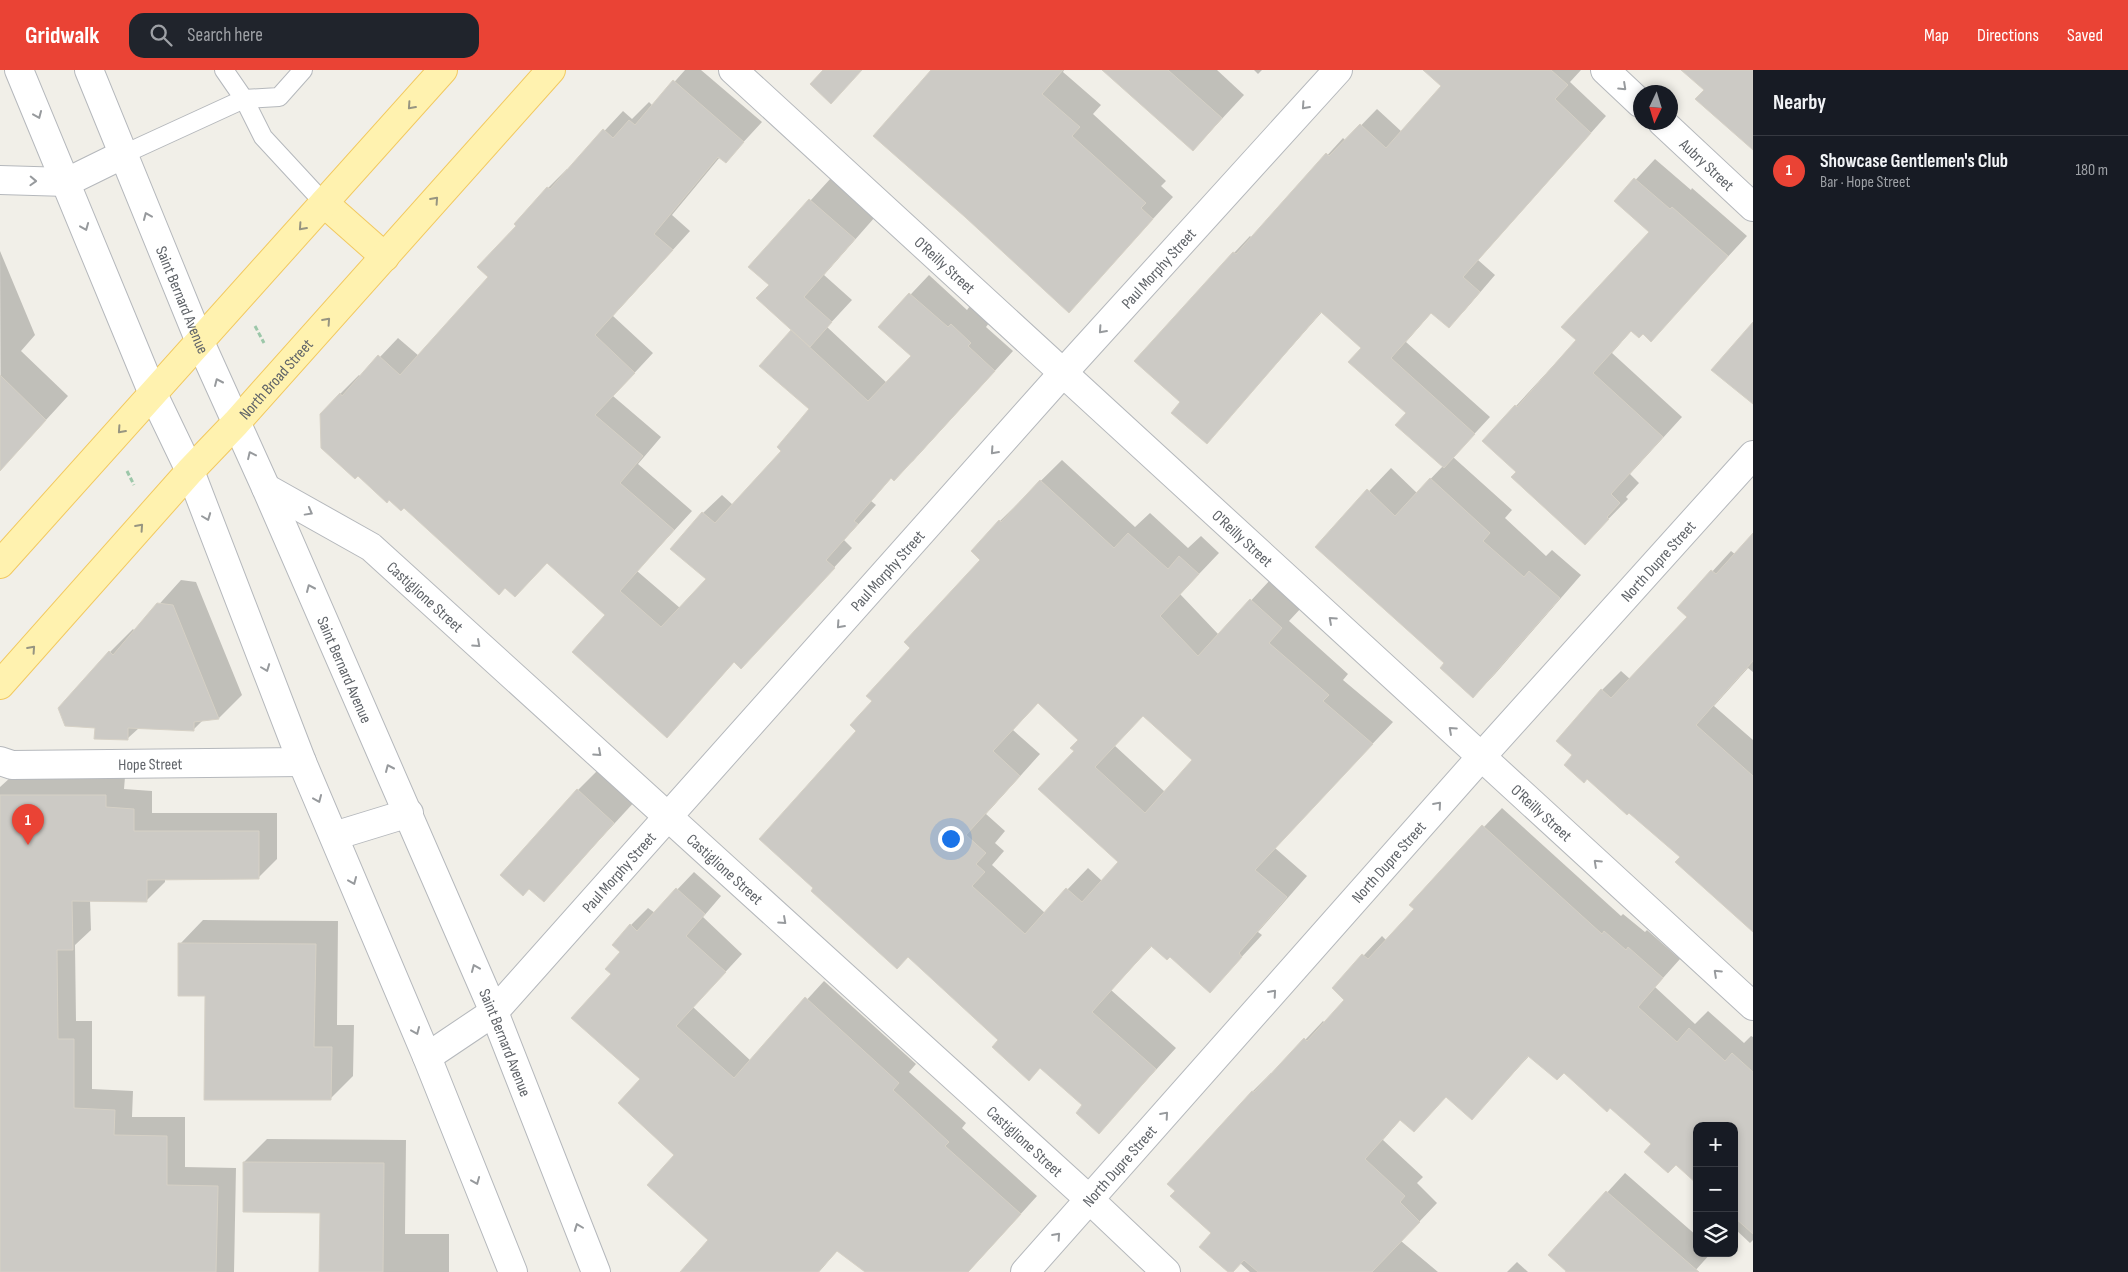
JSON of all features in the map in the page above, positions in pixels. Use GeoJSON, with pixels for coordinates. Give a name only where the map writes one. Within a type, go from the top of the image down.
{"type":"FeatureCollection","features":[{"type":"Feature","properties":{"kind":"main road"},"geometry":{"type":"LineString","coordinates":[[0,564],[443,70]]}},
{"type":"Feature","properties":{"kind":"main road","name":"North Broad Street"},"geometry":{"type":"LineString","coordinates":[[0,685],[551,70]]}},
{"type":"Feature","properties":{"kind":"main road"},"geometry":{"type":"LineString","coordinates":[[324,203],[385,257]]}},
{"type":"Feature","properties":{"kind":"street"},"geometry":{"type":"LineString","coordinates":[[19,70],[67,182],[153,394],[190,471],[302,762],[427,1057],[512,1272]]}},
{"type":"Feature","properties":{"kind":"street","name":"Saint Bernard Avenue"},"geometry":{"type":"LineString","coordinates":[[89,70],[122,155],[200,342],[409,813],[494,1012],[596,1272]]}},
{"type":"Feature","properties":{"kind":"street","name":"O'Reilly Street"},"geometry":{"type":"LineString","coordinates":[[733,70],[1062,374],[1753,1006]]}},
{"type":"Feature","properties":{"kind":"street","name":"Paul Morphy Street"},"geometry":{"type":"LineString","coordinates":[[427,1057],[494,1012],[669,818],[1062,374],[1338,70]]}},
{"type":"Feature","properties":{"kind":"street"},"geometry":{"type":"LineString","coordinates":[[1605,70],[1633,96]]}},
{"type":"Feature","properties":{"kind":"street","name":"Aubry Street"},"geometry":{"type":"LineString","coordinates":[[1671,130],[1753,207]]}},
{"type":"Feature","properties":{"kind":"street"},"geometry":{"type":"LineString","coordinates":[[0,180],[67,182],[122,155]]}},
{"type":"Feature","properties":{"kind":"street","name":"North Dupre Street"},"geometry":{"type":"LineString","coordinates":[[1025,1272],[1481,757],[1753,455]]}},
{"type":"Feature","properties":{"kind":"street","name":"Castiglione Street"},"geometry":{"type":"LineString","coordinates":[[266,488],[371,547],[1090,1200],[1166,1272]]}},
{"type":"Feature","properties":{"kind":"street","name":"Hope Street"},"geometry":{"type":"LineString","coordinates":[[0,761],[12,765],[302,762]]}},
{"type":"Feature","properties":{"kind":"street"},"geometry":{"type":"LineString","coordinates":[[334,836],[409,813]]}},
{"type":"Feature","properties":{"kind":"lane"},"geometry":{"type":"LineString","coordinates":[[224,70],[244,99],[263,137],[324,203]]}},
{"type":"Feature","properties":{"kind":"lane"},"geometry":{"type":"LineString","coordinates":[[122,155],[244,99],[279,97],[302,70]]}},
{"type":"Feature","properties":{"kind":"building"},"geometry":{"type":"Polygon","coordinates":[[[823,70],[862,70],[831,104],[810,84],[823,70]]]}},
{"type":"Feature","properties":{"kind":"building"},"geometry":{"type":"Polygon","coordinates":[[[931,70],[1063,70],[1042,94],[1080,127],[1072,136],[1146,203],[1141,208],[1153,219],[1069,313],[965,217],[873,136],[931,70]]]}},
{"type":"Feature","properties":{"kind":"building"},"geometry":{"type":"Polygon","coordinates":[[[1102,70],[1168,70],[1222,118],[1193,151],[1102,70]]]}},
{"type":"Feature","properties":{"kind":"building"},"geometry":{"type":"Polygon","coordinates":[[[1423,70],[1551,70],[1568,85],[1555,99],[1591,133],[1463,277],[1480,292],[1449,328],[1431,313],[1391,358],[1475,434],[1444,468],[1395,425],[1406,413],[1348,362],[1361,348],[1321,312],[1207,444],[1171,413],[1180,402],[1134,361],[1233,252],[1236,254],[1326,153],[1329,156],[1360,124],[1386,148],[1441,86],[1423,70]]]}},
{"type":"Feature","properties":{"kind":"building"},"geometry":{"type":"Polygon","coordinates":[[[1681,70],[1753,70],[1753,150],[1695,99],[1704,90],[1681,70]]]}},
{"type":"Feature","properties":{"kind":"building"},"geometry":{"type":"Polygon","coordinates":[[[673,80],[744,142],[726,163],[718,157],[654,234],[673,250],[595,335],[635,373],[595,415],[643,456],[620,483],[674,530],[620,591],[661,627],[706,579],[670,549],[702,512],[715,523],[781,451],[777,447],[809,409],[759,366],[791,330],[868,401],[911,356],[878,327],[909,293],[948,327],[951,324],[971,343],[968,346],[995,371],[894,481],[891,478],[854,521],[858,524],[826,560],[835,568],[741,669],[734,662],[667,738],[572,652],[605,615],[547,563],[515,597],[505,588],[499,595],[404,508],[401,511],[389,500],[387,503],[358,476],[355,479],[321,448],[320,414],[340,393],[342,396],[378,355],[400,375],[488,277],[477,267],[516,226],[514,224],[547,187],[550,189],[603,129],[613,138],[629,120],[635,125],[673,80]]]}},
{"type":"Feature","properties":{"kind":"building"},"geometry":{"type":"Polygon","coordinates":[[[1634,178],[1670,209],[1672,207],[1728,256],[1651,342],[1643,334],[1639,338],[1631,331],[1593,373],[1663,437],[1611,494],[1620,503],[1607,517],[1609,519],[1585,545],[1511,477],[1516,472],[1482,441],[1515,405],[1517,407],[1576,340],[1561,327],[1649,232],[1614,201],[1634,178]]]}},
{"type":"Feature","properties":{"kind":"building"},"geometry":{"type":"Polygon","coordinates":[[[809,199],[855,239],[804,297],[832,322],[810,347],[756,298],[769,285],[748,267],[809,199]]]}},
{"type":"Feature","properties":{"kind":"building"},"geometry":{"type":"Polygon","coordinates":[[[1753,322],[1753,404],[1711,370],[1753,322]]]}},
{"type":"Feature","properties":{"kind":"building"},"geometry":{"type":"Polygon","coordinates":[[[0,375],[46,420],[0,471],[0,375]]]}},
{"type":"Feature","properties":{"kind":"building"},"geometry":{"type":"Polygon","coordinates":[[[1430,478],[1490,533],[1483,541],[1524,577],[1529,571],[1560,598],[1473,698],[1440,668],[1444,663],[1315,547],[1367,489],[1395,516],[1430,478]]]}},
{"type":"Feature","properties":{"kind":"building"},"geometry":{"type":"Polygon","coordinates":[[[1040,480],[1114,548],[1128,533],[1168,569],[1179,556],[1199,574],[1160,616],[1198,656],[1250,599],[1282,628],[1269,643],[1329,695],[1323,701],[1373,744],[1255,870],[1287,897],[1239,953],[1242,957],[1210,993],[1170,957],[1167,960],[1151,946],[1092,1012],[1156,1069],[1099,1134],[1076,1113],[1082,1105],[1040,1068],[1029,1081],[992,1047],[998,1040],[908,957],[897,969],[811,891],[813,888],[759,839],[856,731],[850,725],[872,701],[866,696],[910,648],[904,642],[980,560],[971,551],[999,520],[1001,522],[1040,480]],[[1038,703],[993,751],[1020,776],[966,835],[986,853],[976,864],[985,872],[972,886],[1025,934],[1066,888],[1082,902],[1118,862],[1038,789],[1074,751],[1070,748],[1078,740],[1038,703]],[[1143,716],[1095,767],[1145,813],[1192,760],[1143,716]]]}},
{"type":"Feature","properties":{"kind":"building"},"geometry":{"type":"Polygon","coordinates":[[[1753,533],[1753,661],[1696,725],[1753,776],[1753,932],[1675,862],[1680,857],[1629,813],[1627,815],[1587,779],[1584,783],[1564,765],[1572,755],[1556,741],[1601,689],[1611,698],[1687,617],[1677,608],[1711,570],[1716,574],[1753,533]]]}},
{"type":"Feature","properties":{"kind":"building"},"geometry":{"type":"Polygon","coordinates":[[[157,603],[173,605],[219,719],[194,722],[194,731],[128,728],[128,740],[94,739],[95,728],[65,726],[58,708],[109,651],[113,655],[157,603]]]}},
{"type":"Feature","properties":{"kind":"building"},"geometry":{"type":"Polygon","coordinates":[[[577,789],[614,823],[544,902],[529,889],[523,896],[500,875],[577,789]]]}},
{"type":"Feature","properties":{"kind":"building"},"geometry":{"type":"Polygon","coordinates":[[[0,795],[106,795],[106,807],[134,809],[134,831],[259,831],[259,879],[147,880],[147,902],[72,901],[73,950],[57,950],[58,1039],[74,1039],[74,1108],[115,1110],[114,1135],[167,1136],[167,1185],[218,1186],[216,1272],[0,1272],[0,795]]]}},
{"type":"Feature","properties":{"kind":"building"},"geometry":{"type":"Polygon","coordinates":[[[1482,825],[1602,934],[1604,931],[1626,950],[1628,947],[1663,978],[1638,1007],[1677,1042],[1689,1028],[1725,1061],[1732,1053],[1753,1072],[1753,1234],[1738,1221],[1738,1122],[1693,1122],[1693,1180],[1676,1165],[1668,1173],[1644,1152],[1651,1144],[1610,1108],[1607,1112],[1564,1073],[1557,1080],[1528,1056],[1472,1120],[1446,1097],[1414,1132],[1400,1120],[1365,1159],[1405,1196],[1400,1202],[1420,1222],[1372,1272],[1258,1272],[1244,1260],[1233,1272],[1228,1272],[1199,1247],[1211,1233],[1170,1196],[1175,1191],[1167,1184],[1252,1091],[1254,1092],[1304,1038],[1307,1041],[1344,1000],[1332,988],[1362,954],[1368,959],[1414,909],[1409,905],[1482,825]]]}},
{"type":"Feature","properties":{"kind":"building"},"geometry":{"type":"Polygon","coordinates":[[[676,888],[705,914],[686,936],[726,972],[676,1026],[734,1078],[805,997],[899,1083],[893,1090],[949,1142],[945,1146],[1021,1214],[968,1272],[865,1272],[837,1251],[818,1272],[680,1272],[708,1240],[647,1185],[674,1155],[618,1103],[640,1079],[571,1018],[611,974],[605,969],[620,952],[612,945],[630,924],[637,931],[676,888]]]}},
{"type":"Feature","properties":{"kind":"building"},"geometry":{"type":"Polygon","coordinates":[[[178,943],[316,944],[314,1047],[332,1047],[331,1100],[204,1100],[205,996],[178,996],[178,943]]]}},
{"type":"Feature","properties":{"kind":"building"},"geometry":{"type":"Polygon","coordinates":[[[243,1162],[384,1163],[383,1272],[319,1272],[320,1213],[243,1212],[243,1162]]]}},
{"type":"Feature","properties":{"kind":"building"},"geometry":{"type":"Polygon","coordinates":[[[1606,1191],[1699,1272],[1567,1272],[1548,1255],[1606,1191]]]}},
{"type":"Feature","properties":{"kind":"place","name":"Showcase Gentlemen's Club"},"geometry":{"type":"Point","coordinates":[28,845]}}]}
